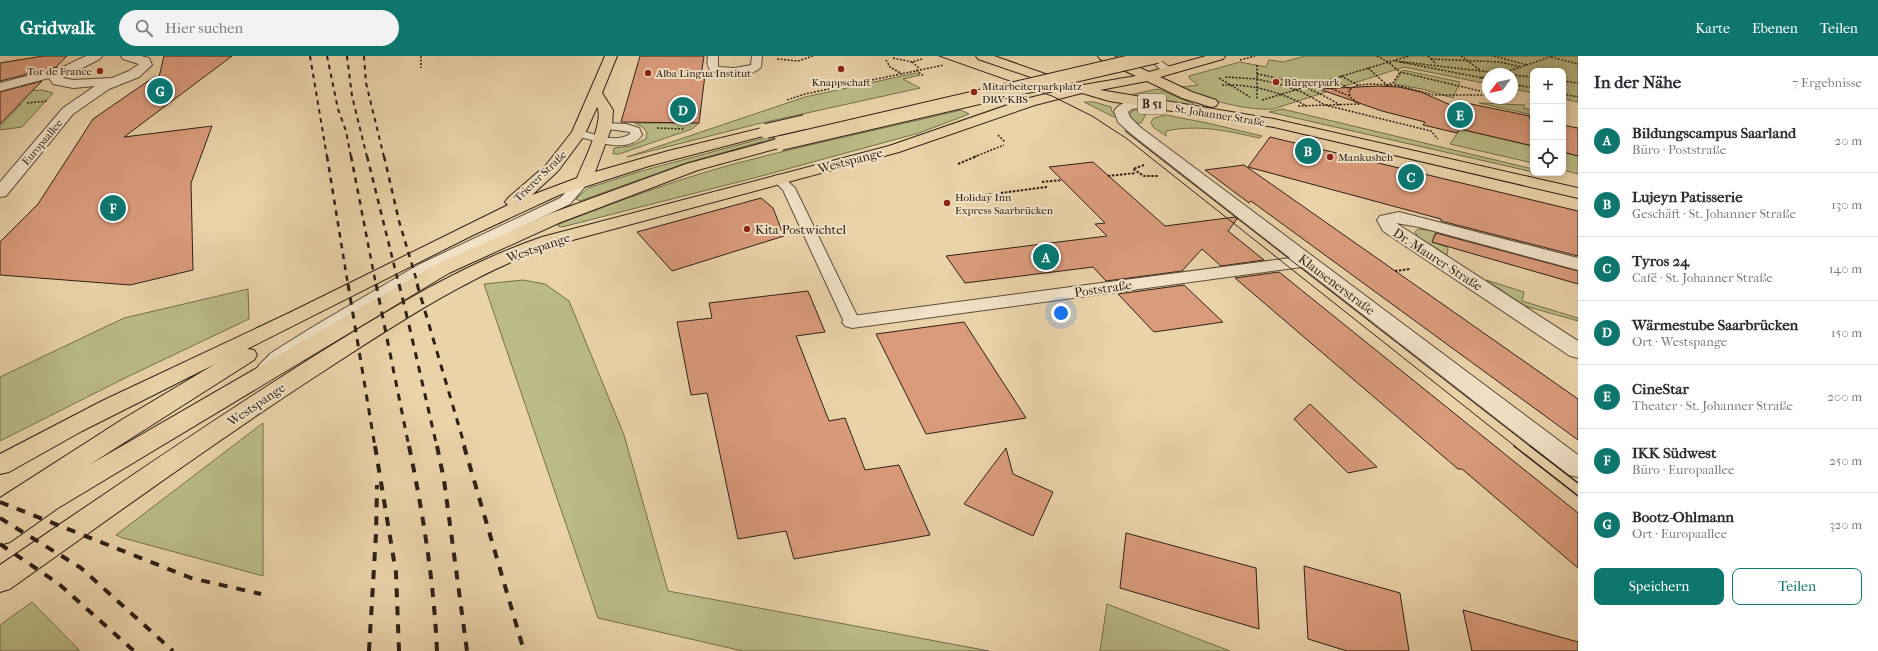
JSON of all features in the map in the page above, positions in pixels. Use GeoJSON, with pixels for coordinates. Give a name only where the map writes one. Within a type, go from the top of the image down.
{"type":"FeatureCollection","features":[{"type":"Feature","properties":{"kind":"main road","name":"Trierer Straße"},"geometry":{"type":"LineString","coordinates":[[487,222],[518,199],[552,168],[580,133],[611,56]]}},
{"type":"Feature","properties":{"kind":"main road","name":"St. Johanner Straße"},"geometry":{"type":"LineString","coordinates":[[982,56],[1079,90],[1142,103],[1274,123],[1578,192]]}},
{"type":"Feature","properties":{"kind":"main road"},"geometry":{"type":"LineString","coordinates":[[1021,56],[1016,63],[1024,71]]}},
{"type":"Feature","properties":{"kind":"main road","name":"St. Johanner Straße"},"geometry":{"type":"LineString","coordinates":[[1104,56],[1194,98],[1274,123]]}},
{"type":"Feature","properties":{"kind":"main road"},"geometry":{"type":"LineString","coordinates":[[1161,63],[1219,56]]}},
{"type":"Feature","properties":{"kind":"main road","name":"Westspange"},"geometry":{"type":"LineString","coordinates":[[0,580],[262,400],[410,306],[482,267],[516,252],[548,241],[894,149],[944,133],[998,112],[1079,90],[1148,76],[1161,63]]}},
{"type":"Feature","properties":{"kind":"main road","name":"Westspange"},"geometry":{"type":"LineString","coordinates":[[0,534],[49,501],[442,269],[555,218],[667,176],[781,143],[1161,63]]}},
{"type":"Feature","properties":{"kind":"main road"},"geometry":{"type":"LineString","coordinates":[[1004,77],[1050,66]]}},
{"type":"Feature","properties":{"kind":"main road"},"geometry":{"type":"LineString","coordinates":[[583,182],[603,132],[606,110],[596,94]]}},
{"type":"Feature","properties":{"kind":"main road"},"geometry":{"type":"LineString","coordinates":[[0,465],[33,446],[118,403],[355,289],[525,204],[583,182],[666,156],[819,119]]}},
{"type":"Feature","properties":{"kind":"main road"},"geometry":{"type":"LineString","coordinates":[[0,511],[132,425],[355,289]]}},
{"type":"Feature","properties":{"kind":"street","name":"Europaallee"},"geometry":{"type":"LineString","coordinates":[[0,88],[106,57],[132,57],[145,61],[146,65],[134,74],[104,86],[70,94]]}},
{"type":"Feature","properties":{"kind":"street"},"geometry":{"type":"LineString","coordinates":[[70,68],[56,78],[70,94]]}},
{"type":"Feature","properties":{"kind":"street","name":"Europaallee"},"geometry":{"type":"LineString","coordinates":[[0,192],[70,94],[97,83],[122,78]]}},
{"type":"Feature","properties":{"kind":"street"},"geometry":{"type":"LineString","coordinates":[[0,88],[70,94]]}},
{"type":"Feature","properties":{"kind":"street","name":"Klausenerstraße"},"geometry":{"type":"LineString","coordinates":[[1142,103],[1123,108],[1120,114],[1123,119],[1578,468]]}},
{"type":"Feature","properties":{"kind":"street","name":"Dr.-Maurer-Straße"},"geometry":{"type":"LineString","coordinates":[[1578,264],[1422,222],[1399,217],[1386,220],[1389,226],[1578,351]]}},
{"type":"Feature","properties":{"kind":"street","name":"Poststraße"},"geometry":{"type":"LineString","coordinates":[[852,322],[1307,261]]}},
{"type":"Feature","properties":{"kind":"lane"},"geometry":{"type":"LineString","coordinates":[[713,56],[712,66],[714,69],[720,71],[751,70],[756,67],[757,56]]}},
{"type":"Feature","properties":{"kind":"lane"},"geometry":{"type":"LineString","coordinates":[[580,133],[603,132]]}},
{"type":"Feature","properties":{"kind":"lane"},"geometry":{"type":"LineString","coordinates":[[778,179],[789,188],[852,322]]}},
{"type":"Feature","properties":{"kind":"lane"},"geometry":{"type":"LineString","coordinates":[[249,383],[277,357],[317,331],[423,268],[565,201],[583,182]]}},
{"type":"Feature","properties":{"kind":"path"},"geometry":{"type":"LineString","coordinates":[[420,56],[421,68]]}},
{"type":"Feature","properties":{"kind":"path"},"geometry":{"type":"LineString","coordinates":[[757,56],[798,61],[813,56]]}},
{"type":"Feature","properties":{"kind":"path"},"geometry":{"type":"LineString","coordinates":[[1236,61],[1255,56]]}},
{"type":"Feature","properties":{"kind":"path"},"geometry":{"type":"LineString","coordinates":[[1377,56],[1388,62],[1400,72],[1480,91]]}},
{"type":"Feature","properties":{"kind":"path"},"geometry":{"type":"LineString","coordinates":[[1270,97],[1409,56]]}},
{"type":"Feature","properties":{"kind":"path"},"geometry":{"type":"LineString","coordinates":[[1428,56],[1437,65],[1438,70]]}},
{"type":"Feature","properties":{"kind":"path"},"geometry":{"type":"LineString","coordinates":[[1461,56],[1481,71]]}},
{"type":"Feature","properties":{"kind":"path"},"geometry":{"type":"LineString","coordinates":[[1494,56],[1528,65]]}},
{"type":"Feature","properties":{"kind":"path"},"geometry":{"type":"LineString","coordinates":[[1518,68],[1551,56],[1578,64]]}},
{"type":"Feature","properties":{"kind":"path"},"geometry":{"type":"LineString","coordinates":[[893,58],[912,62],[918,67],[917,71],[924,76]]}},
{"type":"Feature","properties":{"kind":"path"},"geometry":{"type":"LineString","coordinates":[[1431,58],[1500,62],[1521,67]]}},
{"type":"Feature","properties":{"kind":"path"},"geometry":{"type":"LineString","coordinates":[[912,62],[922,59]]}},
{"type":"Feature","properties":{"kind":"path"},"geometry":{"type":"LineString","coordinates":[[886,60],[890,67],[902,74]]}},
{"type":"Feature","properties":{"kind":"path"},"geometry":{"type":"LineString","coordinates":[[1393,60],[1481,71]]}},
{"type":"Feature","properties":{"kind":"path"},"geometry":{"type":"LineString","coordinates":[[1393,60],[1480,78]]}},
{"type":"Feature","properties":{"kind":"path"},"geometry":{"type":"LineString","coordinates":[[1257,65],[1257,74],[1257,80],[1257,101],[1217,77],[1257,80],[1282,84],[1295,89],[1324,105],[1431,130],[1440,142]]}},
{"type":"Feature","properties":{"kind":"path"},"geometry":{"type":"LineString","coordinates":[[1368,68],[1387,84],[1434,95],[1482,95]]}},
{"type":"Feature","properties":{"kind":"path"},"geometry":{"type":"LineString","coordinates":[[1350,97],[1348,93],[1350,89],[1358,85],[1393,83],[1400,72]]}},
{"type":"Feature","properties":{"kind":"path"},"geometry":{"type":"LineString","coordinates":[[1257,74],[1270,75],[1306,86],[1323,94],[1340,105]]}},
{"type":"Feature","properties":{"kind":"path"},"geometry":{"type":"LineString","coordinates":[[1340,76],[1358,85]]}},
{"type":"Feature","properties":{"kind":"path"},"geometry":{"type":"LineString","coordinates":[[1518,76],[1530,77]]}},
{"type":"Feature","properties":{"kind":"path"},"geometry":{"type":"LineString","coordinates":[[1331,79],[1350,89]]}},
{"type":"Feature","properties":{"kind":"path"},"geometry":{"type":"LineString","coordinates":[[1566,81],[1578,83]]}},
{"type":"Feature","properties":{"kind":"path"},"geometry":{"type":"LineString","coordinates":[[1220,85],[1257,86],[1282,93],[1308,106],[1359,104],[1350,97],[1318,82]]}},
{"type":"Feature","properties":{"kind":"path"},"geometry":{"type":"LineString","coordinates":[[1518,85],[1530,87]]}},
{"type":"Feature","properties":{"kind":"path"},"geometry":{"type":"LineString","coordinates":[[22,103],[70,94]]}},
{"type":"Feature","properties":{"kind":"path"},"geometry":{"type":"LineString","coordinates":[[1566,95],[1578,97]]}},
{"type":"Feature","properties":{"kind":"path"},"geometry":{"type":"LineString","coordinates":[[652,128],[686,129]]}},
{"type":"Feature","properties":{"kind":"path"},"geometry":{"type":"LineString","coordinates":[[958,164],[1004,145]]}},
{"type":"Feature","properties":{"kind":"path"},"geometry":{"type":"LineString","coordinates":[[1137,173],[1134,169],[1135,167],[1145,165]]}},
{"type":"Feature","properties":{"kind":"path"},"geometry":{"type":"LineString","coordinates":[[1108,176],[1137,173],[1148,177],[1164,175]]}},
{"type":"Feature","properties":{"kind":"path"},"geometry":{"type":"LineString","coordinates":[[1042,182],[1062,180]]}},
{"type":"Feature","properties":{"kind":"path"},"geometry":{"type":"LineString","coordinates":[[985,195],[1047,187]]}},
{"type":"Feature","properties":{"kind":"green space","name":"Bürgerpark"},"geometry":{"type":"Polygon","coordinates":[[[1305,56],[1578,56],[1578,102],[1566,100],[1566,68],[1530,68],[1530,92],[1518,90],[1518,68],[1482,68],[1482,83],[1404,67],[1273,109],[1252,108],[1226,104],[1191,92],[1182,87],[1198,85],[1189,78],[1189,76],[1240,62],[1266,67],[1269,60],[1283,62],[1305,56]]]}},
{"type":"Feature","properties":{"kind":"green space"},"geometry":{"type":"Polygon","coordinates":[[[1403,70],[1460,82],[1453,98],[1422,89],[1394,84],[1403,70]]]}},
{"type":"Feature","properties":{"kind":"green space"},"geometry":{"type":"Polygon","coordinates":[[[916,73],[920,75],[903,79],[920,88],[757,124],[627,157],[805,97],[916,73]]]}},
{"type":"Feature","properties":{"kind":"green space"},"geometry":{"type":"Polygon","coordinates":[[[1158,89],[1194,104],[1195,106],[1124,96],[1158,89]]]}},
{"type":"Feature","properties":{"kind":"green space"},"geometry":{"type":"Polygon","coordinates":[[[42,90],[53,93],[22,127],[0,130],[0,126],[21,104],[0,106],[24,91],[42,90]]]}},
{"type":"Feature","properties":{"kind":"green space"},"geometry":{"type":"Polygon","coordinates":[[[1084,102],[1094,102],[1111,107],[1112,112],[1117,117],[1114,117],[1084,102]]]}},
{"type":"Feature","properties":{"kind":"green space"},"geometry":{"type":"Polygon","coordinates":[[[1484,104],[1525,105],[1523,108],[1530,109],[1530,114],[1484,104]]]}},
{"type":"Feature","properties":{"kind":"green space"},"geometry":{"type":"Polygon","coordinates":[[[1282,109],[1530,168],[1530,171],[1269,112],[1282,109]]]}},
{"type":"Feature","properties":{"kind":"green space"},"geometry":{"type":"Polygon","coordinates":[[[961,110],[969,114],[919,133],[754,178],[562,227],[558,226],[559,224],[668,184],[712,170],[961,110]]]}},
{"type":"Feature","properties":{"kind":"green space"},"geometry":{"type":"Polygon","coordinates":[[[1134,110],[1143,111],[1146,114],[1141,123],[1136,123],[1130,117],[1130,113],[1134,110]]]}},
{"type":"Feature","properties":{"kind":"green space"},"geometry":{"type":"Polygon","coordinates":[[[1166,115],[1262,136],[1259,138],[1213,129],[1190,128],[1166,131],[1166,136],[1153,127],[1151,122],[1154,118],[1166,115]]]}},
{"type":"Feature","properties":{"kind":"green space"},"geometry":{"type":"Polygon","coordinates":[[[635,123],[699,123],[692,129],[619,154],[613,154],[614,148],[631,146],[646,139],[647,133],[644,128],[635,123]]]}},
{"type":"Feature","properties":{"kind":"green space"},"geometry":{"type":"Polygon","coordinates":[[[1460,129],[1530,145],[1530,162],[1450,144],[1460,129]]]}},
{"type":"Feature","properties":{"kind":"green space"},"geometry":{"type":"Polygon","coordinates":[[[771,136],[775,138],[686,163],[580,201],[576,199],[588,188],[638,172],[771,136]]]}},
{"type":"Feature","properties":{"kind":"green space"},"geometry":{"type":"Polygon","coordinates":[[[1566,153],[1578,156],[1578,174],[1566,171],[1566,153]]]}},
{"type":"Feature","properties":{"kind":"green space"},"geometry":{"type":"Polygon","coordinates":[[[1418,229],[1436,231],[1432,242],[1447,247],[1447,255],[1418,237],[1415,232],[1418,229]]]}},
{"type":"Feature","properties":{"kind":"green space"},"geometry":{"type":"Polygon","coordinates":[[[523,280],[545,284],[569,301],[624,435],[668,591],[989,651],[743,651],[598,618],[484,284],[523,280]]]}},
{"type":"Feature","properties":{"kind":"green space"},"geometry":{"type":"Polygon","coordinates":[[[1486,280],[1524,292],[1522,301],[1578,318],[1578,321],[1525,306],[1486,280]]]}},
{"type":"Feature","properties":{"kind":"green space"},"geometry":{"type":"Polygon","coordinates":[[[248,289],[249,319],[127,377],[0,441],[0,377],[124,318],[248,289]]]}},
{"type":"Feature","properties":{"kind":"green space"},"geometry":{"type":"Polygon","coordinates":[[[263,423],[263,576],[116,535],[263,423]]]}},
{"type":"Feature","properties":{"kind":"green space"},"geometry":{"type":"Polygon","coordinates":[[[32,602],[80,651],[0,651],[0,625],[32,602]]]}},
{"type":"Feature","properties":{"kind":"green space"},"geometry":{"type":"Polygon","coordinates":[[[1107,604],[1230,651],[1100,651],[1107,604]]]}},
{"type":"Feature","properties":{"kind":"building"},"geometry":{"type":"Polygon","coordinates":[[[43,56],[67,56],[56,67],[0,81],[0,63],[43,56]]]}},
{"type":"Feature","properties":{"kind":"building"},"geometry":{"type":"Polygon","coordinates":[[[164,56],[232,56],[124,137],[212,126],[191,183],[193,270],[130,285],[0,275],[0,242],[38,204],[93,119],[154,77],[159,77],[164,56]]]}},
{"type":"Feature","properties":{"kind":"building"},"geometry":{"type":"Polygon","coordinates":[[[640,56],[704,56],[701,75],[705,75],[699,123],[621,122],[640,56]]]}},
{"type":"Feature","properties":{"kind":"building"},"geometry":{"type":"Polygon","coordinates":[[[42,81],[0,124],[0,92],[42,81]]]}},
{"type":"Feature","properties":{"kind":"building"},"geometry":{"type":"Polygon","coordinates":[[[1377,86],[1399,87],[1421,92],[1462,110],[1466,103],[1530,116],[1530,145],[1460,129],[1457,133],[1423,125],[1425,122],[1382,111],[1319,89],[1377,86]]]}},
{"type":"Feature","properties":{"kind":"building"},"geometry":{"type":"Polygon","coordinates":[[[1566,126],[1578,128],[1578,156],[1566,153],[1566,126]]]}},
{"type":"Feature","properties":{"kind":"building"},"geometry":{"type":"Polygon","coordinates":[[[1270,137],[1578,211],[1578,256],[1441,221],[1441,219],[1248,167],[1270,137]]]}},
{"type":"Feature","properties":{"kind":"building"},"geometry":{"type":"Polygon","coordinates":[[[1093,162],[1165,226],[1235,217],[1237,219],[1228,231],[1264,260],[1221,266],[1202,249],[1182,271],[1106,281],[1093,267],[965,283],[946,256],[1107,236],[1095,224],[1105,223],[1049,167],[1093,162]]]}},
{"type":"Feature","properties":{"kind":"building"},"geometry":{"type":"Polygon","coordinates":[[[1244,165],[1578,399],[1578,440],[1251,201],[1249,203],[1205,170],[1244,165]]]}},
{"type":"Feature","properties":{"kind":"building"},"geometry":{"type":"Polygon","coordinates":[[[761,198],[773,208],[784,236],[672,271],[637,232],[761,198]]]}},
{"type":"Feature","properties":{"kind":"building"},"geometry":{"type":"Polygon","coordinates":[[[1436,233],[1578,271],[1578,284],[1432,242],[1436,233]]]}},
{"type":"Feature","properties":{"kind":"building"},"geometry":{"type":"Polygon","coordinates":[[[1279,272],[1578,513],[1578,568],[1462,469],[1458,469],[1235,278],[1279,272]]]}},
{"type":"Feature","properties":{"kind":"building"},"geometry":{"type":"Polygon","coordinates":[[[1184,285],[1223,322],[1154,332],[1118,294],[1184,285]]]}},
{"type":"Feature","properties":{"kind":"building"},"geometry":{"type":"Polygon","coordinates":[[[808,291],[825,332],[796,336],[829,421],[845,418],[865,470],[899,465],[930,535],[794,559],[786,531],[738,539],[707,393],[691,395],[677,322],[712,318],[709,303],[808,291]]]}},
{"type":"Feature","properties":{"kind":"building"},"geometry":{"type":"Polygon","coordinates":[[[964,322],[1026,418],[926,434],[876,334],[964,322]]]}},
{"type":"Feature","properties":{"kind":"building"},"geometry":{"type":"Polygon","coordinates":[[[1310,404],[1377,467],[1348,473],[1294,419],[1310,404]]]}},
{"type":"Feature","properties":{"kind":"building"},"geometry":{"type":"Polygon","coordinates":[[[1006,448],[1013,474],[1053,492],[1033,536],[964,504],[1006,448]]]}},
{"type":"Feature","properties":{"kind":"building"},"geometry":{"type":"Polygon","coordinates":[[[1126,533],[1256,568],[1259,629],[1120,588],[1126,533]]]}},
{"type":"Feature","properties":{"kind":"building"},"geometry":{"type":"Polygon","coordinates":[[[1304,566],[1400,593],[1409,651],[1347,651],[1308,639],[1304,566]]]}},
{"type":"Feature","properties":{"kind":"building"},"geometry":{"type":"Polygon","coordinates":[[[1463,610],[1578,642],[1578,651],[1472,651],[1463,610]]]}},
{"type":"Feature","properties":{"kind":"tram line"},"geometry":{"type":"LineString","coordinates":[[939,56],[1052,96],[1092,116],[1126,138],[1516,447]]}},
{"type":"Feature","properties":{"kind":"tram line"},"geometry":{"type":"LineString","coordinates":[[1125,131],[1531,447]]}},
{"type":"Feature","properties":{"kind":"tram line"},"geometry":{"type":"LineString","coordinates":[[1514,446],[1578,496]]}},
{"type":"Feature","properties":{"kind":"tram line"},"geometry":{"type":"LineString","coordinates":[[1530,446],[1578,483]]}},
{"type":"Feature","properties":{"kind":"railway"},"geometry":{"type":"LineString","coordinates":[[310,56],[327,157]]}},
{"type":"Feature","properties":{"kind":"railway"},"geometry":{"type":"LineString","coordinates":[[327,56],[338,109],[346,131],[351,157]]}},
{"type":"Feature","properties":{"kind":"railway"},"geometry":{"type":"LineString","coordinates":[[347,56],[352,96],[367,157]]}},
{"type":"Feature","properties":{"kind":"railway"},"geometry":{"type":"LineString","coordinates":[[364,56],[366,83],[384,157]]}},
{"type":"Feature","properties":{"kind":"railway"},"geometry":{"type":"LineString","coordinates":[[327,156],[348,285]]}},
{"type":"Feature","properties":{"kind":"railway"},"geometry":{"type":"LineString","coordinates":[[351,156],[376,285]]}},
{"type":"Feature","properties":{"kind":"railway"},"geometry":{"type":"LineString","coordinates":[[367,156],[399,285]]}},
{"type":"Feature","properties":{"kind":"railway"},"geometry":{"type":"LineString","coordinates":[[384,156],[399,221],[418,285]]}},
{"type":"Feature","properties":{"kind":"railway"},"geometry":{"type":"LineString","coordinates":[[348,284],[375,447]]}},
{"type":"Feature","properties":{"kind":"railway"},"geometry":{"type":"LineString","coordinates":[[376,284],[409,447]]}},
{"type":"Feature","properties":{"kind":"railway"},"geometry":{"type":"LineString","coordinates":[[399,284],[437,447]]}},
{"type":"Feature","properties":{"kind":"railway"},"geometry":{"type":"LineString","coordinates":[[417,284],[465,447]]}},
{"type":"Feature","properties":{"kind":"railway"},"geometry":{"type":"LineString","coordinates":[[375,446],[396,573],[399,651]]}},
{"type":"Feature","properties":{"kind":"railway"},"geometry":{"type":"LineString","coordinates":[[409,446],[427,548],[436,625],[437,651]]}},
{"type":"Feature","properties":{"kind":"railway"},"geometry":{"type":"LineString","coordinates":[[437,446],[444,480],[467,651]]}},
{"type":"Feature","properties":{"kind":"railway"},"geometry":{"type":"LineString","coordinates":[[464,446],[524,651]]}},
{"type":"Feature","properties":{"kind":"railway"},"geometry":{"type":"LineString","coordinates":[[369,651],[376,534],[377,485]]}},
{"type":"Feature","properties":{"kind":"railway"},"geometry":{"type":"LineString","coordinates":[[0,502],[191,578],[261,594]]}},
{"type":"Feature","properties":{"kind":"railway"},"geometry":{"type":"LineString","coordinates":[[0,518],[81,568],[173,651]]}},
{"type":"Feature","properties":{"kind":"railway"},"geometry":{"type":"LineString","coordinates":[[0,544],[59,584],[134,651]]}},
{"type":"Feature","properties":{"kind":"place","name":"Knappschaft"},"geometry":{"type":"Point","coordinates":[841,69]}},
{"type":"Feature","properties":{"kind":"place","name":"Tor de France"},"geometry":{"type":"Point","coordinates":[100,71]}},
{"type":"Feature","properties":{"kind":"place","name":"Alba Lingua Institut"},"geometry":{"type":"Point","coordinates":[648,73]}},
{"type":"Feature","properties":{"kind":"place","name":"Bürgerpark"},"geometry":{"type":"Point","coordinates":[1276,82]}},
{"type":"Feature","properties":{"kind":"place","name":"Bootz-Ohlmann"},"geometry":{"type":"Point","coordinates":[160,91]}},
{"type":"Feature","properties":{"kind":"place","name":"Mitarbeiterparkplatz DRV KBS"},"geometry":{"type":"Point","coordinates":[974,92]}},
{"type":"Feature","properties":{"kind":"place","name":"Wärmestube Saarbrücken"},"geometry":{"type":"Point","coordinates":[683,110]}},
{"type":"Feature","properties":{"kind":"place","name":"CineStar"},"geometry":{"type":"Point","coordinates":[1460,115]}},
{"type":"Feature","properties":{"kind":"place","name":"Lujeyn Patisserie"},"geometry":{"type":"Point","coordinates":[1308,151]}},
{"type":"Feature","properties":{"kind":"place","name":"Mankusheh"},"geometry":{"type":"Point","coordinates":[1330,157]}},
{"type":"Feature","properties":{"kind":"place","name":"Tyros 24"},"geometry":{"type":"Point","coordinates":[1411,177]}},
{"type":"Feature","properties":{"kind":"place","name":"Holiday Inn Express Saarbrücken"},"geometry":{"type":"Point","coordinates":[947,203]}},
{"type":"Feature","properties":{"kind":"place","name":"IKK Südwest"},"geometry":{"type":"Point","coordinates":[113,208]}},
{"type":"Feature","properties":{"kind":"place","name":"Kita Postwichtel"},"geometry":{"type":"Point","coordinates":[747,229]}},
{"type":"Feature","properties":{"kind":"place","name":"Bildungscampus Saarland"},"geometry":{"type":"Point","coordinates":[1046,257]}}]}
